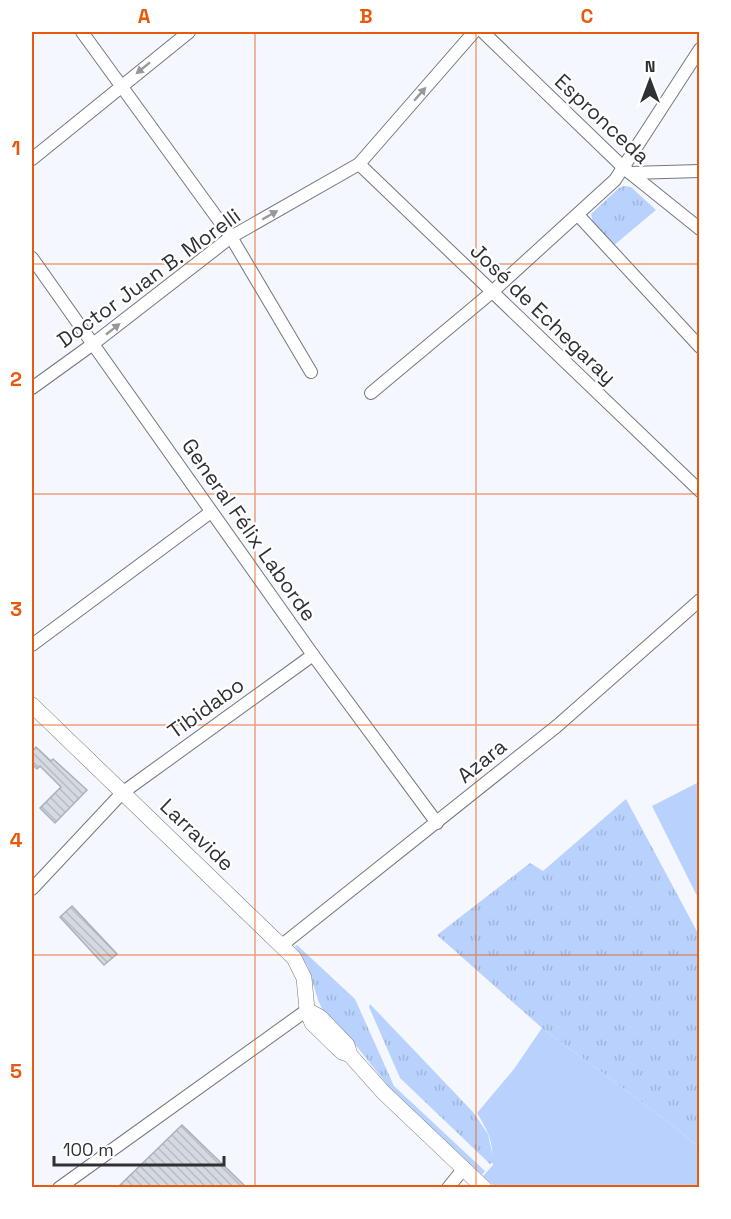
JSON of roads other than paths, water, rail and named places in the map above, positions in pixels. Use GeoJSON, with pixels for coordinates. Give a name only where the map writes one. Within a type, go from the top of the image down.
{"type":"FeatureCollection","features":[{"type":"Feature","properties":{"kind":"street"},"geometry":{"type":"LineString","coordinates":[[82,32],[231,237],[311,372]]}},
{"type":"Feature","properties":{"kind":"street"},"geometry":{"type":"LineString","coordinates":[[32,159],[189,32]]}},
{"type":"Feature","properties":{"kind":"street","name":"Doctor Juan B. Morelli"},"geometry":{"type":"LineString","coordinates":[[32,388],[93,344],[231,237],[359,164],[474,32]]}},
{"type":"Feature","properties":{"kind":"street","name":"Espronceda"},"geometry":{"type":"LineString","coordinates":[[483,32],[627,171],[699,229]]}},
{"type":"Feature","properties":{"kind":"street"},"geometry":{"type":"LineString","coordinates":[[371,393],[492,292],[627,171],[699,49]]}},
{"type":"Feature","properties":{"kind":"street","name":"José de Echegaray"},"geometry":{"type":"LineString","coordinates":[[359,164],[699,492]]}},
{"type":"Feature","properties":{"kind":"street"},"geometry":{"type":"LineString","coordinates":[[627,171],[699,171]]}},
{"type":"Feature","properties":{"kind":"street"},"geometry":{"type":"LineString","coordinates":[[578,215],[699,347]]}},
{"type":"Feature","properties":{"kind":"street","name":"General Félix Laborde"},"geometry":{"type":"LineString","coordinates":[[32,258],[313,655],[437,823]]}},
{"type":"Feature","properties":{"kind":"street"},"geometry":{"type":"LineString","coordinates":[[32,645],[211,512]]}},
{"type":"Feature","properties":{"kind":"street","name":"Azara"},"geometry":{"type":"LineString","coordinates":[[282,945],[584,704],[699,600]]}},
{"type":"Feature","properties":{"kind":"street","name":"Tibidabo"},"geometry":{"type":"LineString","coordinates":[[32,888],[122,793],[313,655]]}},
{"type":"Feature","properties":{"kind":"street","name":"Larravide"},"geometry":{"type":"LineString","coordinates":[[32,705],[282,945],[300,969],[305,986],[309,1018],[319,1032],[342,1052],[350,1055],[383,1092],[484,1188]]}},
{"type":"Feature","properties":{"kind":"street"},"geometry":{"type":"LineString","coordinates":[[59,1188],[307,1010]]}},
{"type":"Feature","properties":{"kind":"street"},"geometry":{"type":"LineString","coordinates":[[448,1188],[464,1168]]}}]}
